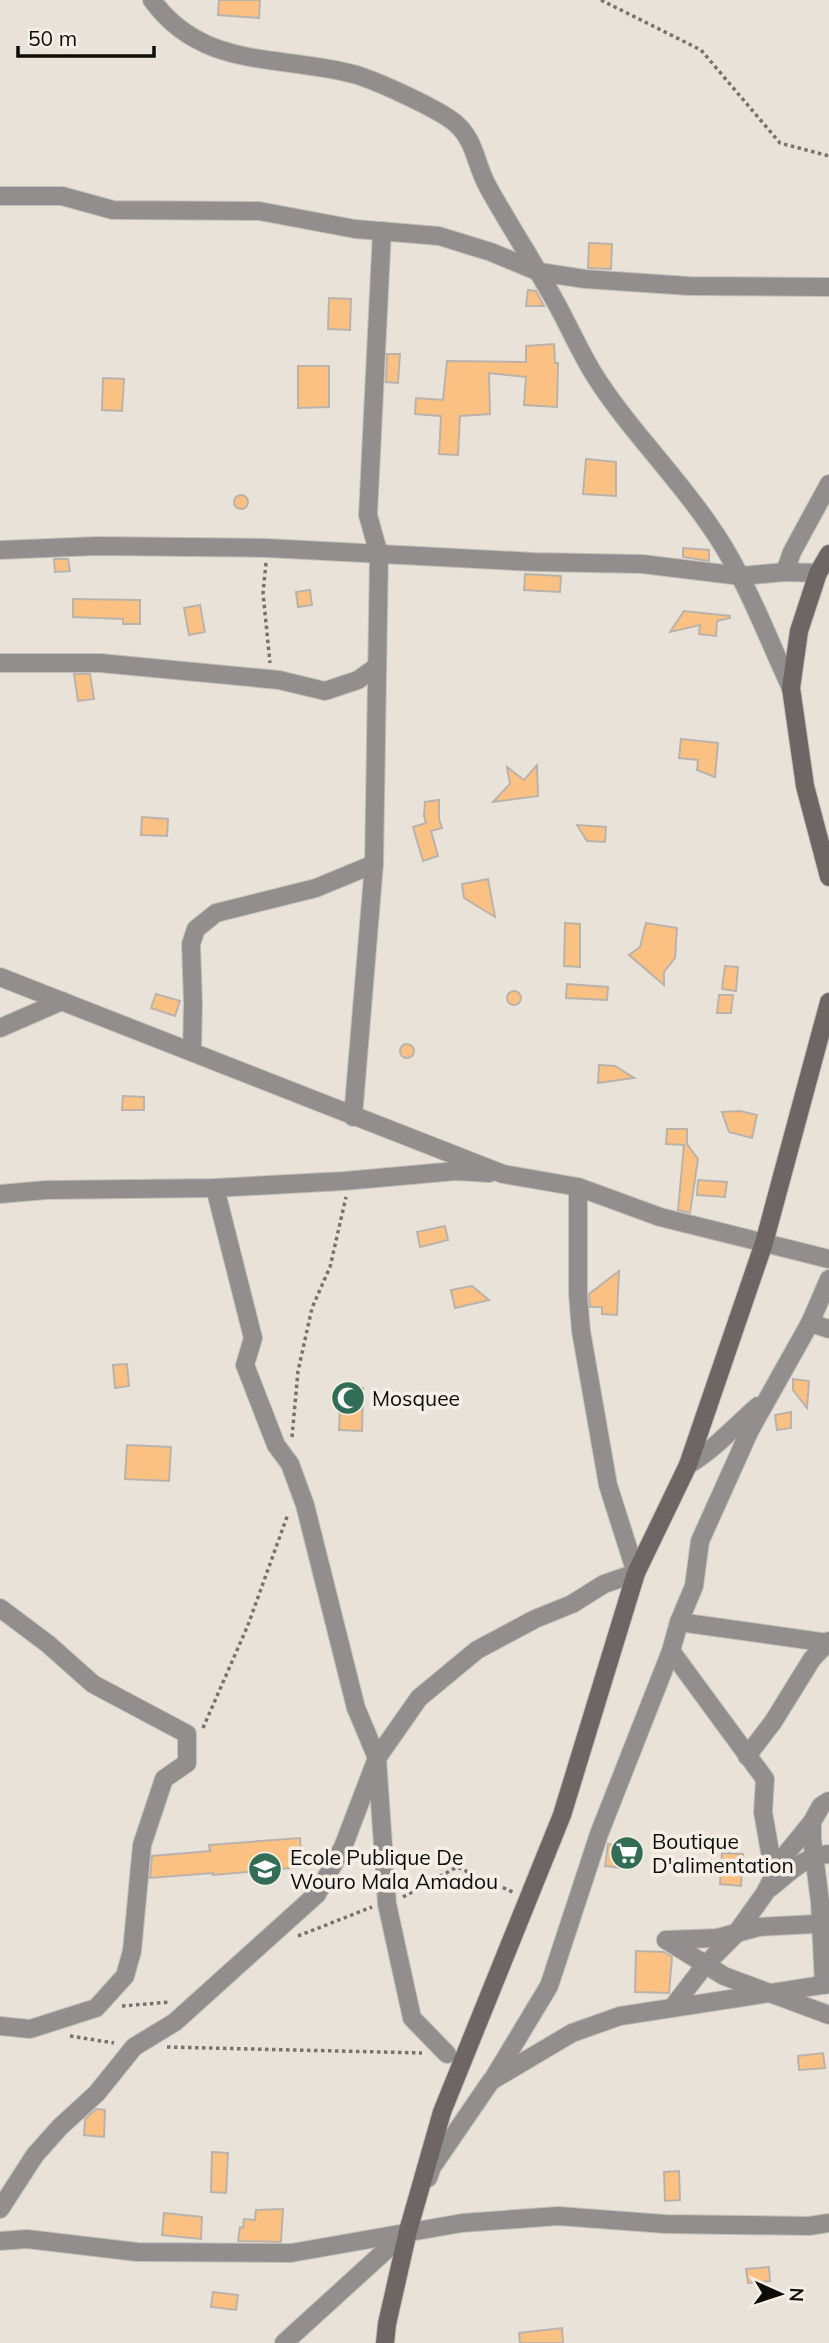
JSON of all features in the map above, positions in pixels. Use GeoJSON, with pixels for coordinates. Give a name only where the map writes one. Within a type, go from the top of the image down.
{"type":"FeatureCollection","features":[{"type":"Feature","properties":{"kind":"main road"},"geometry":{"type":"LineString","coordinates":[[829,554],[818,573],[799,631],[791,688],[805,786],[829,877]]}},
{"type":"Feature","properties":{"kind":"main road"},"geometry":{"type":"LineString","coordinates":[[385,2343],[408,2231],[442,2112],[562,1815],[636,1573],[688,1465],[764,1243],[829,1002]]}},
{"type":"Feature","properties":{"kind":"street"},"geometry":{"type":"LineString","coordinates":[[152,0],[161,12],[190,37],[240,56],[351,73],[453,121],[468,135],[486,184],[539,272],[595,376],[709,524],[741,576],[791,688]]}},
{"type":"Feature","properties":{"kind":"street"},"geometry":{"type":"LineString","coordinates":[[0,196],[62,196],[113,210],[259,211],[355,229],[439,236],[491,252],[539,272],[585,279],[689,286],[829,287]]}},
{"type":"Feature","properties":{"kind":"street"},"geometry":{"type":"LineString","coordinates":[[353,1117],[374,864],[379,555],[368,515],[382,231]]}},
{"type":"Feature","properties":{"kind":"street"},"geometry":{"type":"LineString","coordinates":[[785,572],[792,552],[829,484]]}},
{"type":"Feature","properties":{"kind":"street"},"geometry":{"type":"LineString","coordinates":[[0,550],[97,546],[267,548],[379,555],[642,564],[741,576],[785,572],[818,573]]}},
{"type":"Feature","properties":{"kind":"street"},"geometry":{"type":"LineString","coordinates":[[0,663],[100,663],[279,680],[326,691],[358,680],[376,667]]}},
{"type":"Feature","properties":{"kind":"street"},"geometry":{"type":"LineString","coordinates":[[192,1051],[191,944],[196,929],[216,914],[316,888],[374,864]]}},
{"type":"Feature","properties":{"kind":"street"},"geometry":{"type":"LineString","coordinates":[[0,977],[503,1174]]}},
{"type":"Feature","properties":{"kind":"street"},"geometry":{"type":"LineString","coordinates":[[0,1028],[62,1001]]}},
{"type":"Feature","properties":{"kind":"street"},"geometry":{"type":"LineString","coordinates":[[0,1194],[46,1190],[215,1188],[456,1171],[503,1174],[578,1187],[660,1217],[829,1259]]}},
{"type":"Feature","properties":{"kind":"street"},"geometry":{"type":"LineString","coordinates":[[0,2209],[35,2155],[60,2127],[97,2093],[134,2047],[175,2022],[317,1894],[343,1847],[377,1758],[419,1698],[477,1650],[535,1619],[572,1604],[604,1584],[636,1573],[608,1485],[581,1331],[578,1294],[578,1187]]}},
{"type":"Feature","properties":{"kind":"street"},"geometry":{"type":"LineString","coordinates":[[215,1188],[253,1338],[245,1365],[276,1445],[290,1464],[304,1505],[356,1708],[377,1758],[387,1904],[412,2018],[447,2054]]}},
{"type":"Feature","properties":{"kind":"street"},"geometry":{"type":"LineString","coordinates":[[284,2343],[408,2231],[432,2166],[491,2081],[549,1986],[599,1834],[694,1586],[700,1541],[750,1430],[810,1323],[829,1279]]}},
{"type":"Feature","properties":{"kind":"street"},"geometry":{"type":"LineString","coordinates":[[810,1323],[829,1328]]}},
{"type":"Feature","properties":{"kind":"street"},"geometry":{"type":"LineString","coordinates":[[688,1465],[710,1452],[729,1431],[771,1394]]}},
{"type":"Feature","properties":{"kind":"street"},"geometry":{"type":"LineString","coordinates":[[0,1608],[48,1644],[93,1684],[187,1734],[187,1763],[164,1779],[142,1845],[132,1951],[125,1976],[96,2008],[30,2029],[0,2026]]}},
{"type":"Feature","properties":{"kind":"street"},"geometry":{"type":"LineString","coordinates":[[679,1622],[828,1642]]}},
{"type":"Feature","properties":{"kind":"street"},"geometry":{"type":"LineString","coordinates":[[747,1756],[773,1722],[812,1659],[828,1642]]}},
{"type":"Feature","properties":{"kind":"street"},"geometry":{"type":"LineString","coordinates":[[671,1651],[765,1779],[763,1812],[774,1875]]}},
{"type":"Feature","properties":{"kind":"street"},"geometry":{"type":"LineString","coordinates":[[673,2008],[705,1965],[735,1935],[765,1893],[782,1859],[812,1822],[821,1806],[829,1801]]}},
{"type":"Feature","properties":{"kind":"street"},"geometry":{"type":"LineString","coordinates":[[491,2081],[572,2033],[620,2016],[826,1984],[822,1854],[812,1822]]}},
{"type":"Feature","properties":{"kind":"street"},"geometry":{"type":"LineString","coordinates":[[765,1893],[802,1862],[822,1854]]}},
{"type":"Feature","properties":{"kind":"street"},"geometry":{"type":"LineString","coordinates":[[825,1922],[759,1927],[735,1935],[666,1940],[724,1976],[829,2015]]}},
{"type":"Feature","properties":{"kind":"street"},"geometry":{"type":"LineString","coordinates":[[0,2241],[27,2239],[138,2252],[291,2253],[462,2223],[558,2216],[665,2224],[808,2226],[829,2222]]}},
{"type":"Feature","properties":{"kind":"path"},"geometry":{"type":"LineString","coordinates":[[601,0],[701,50],[780,143],[829,156]]}},
{"type":"Feature","properties":{"kind":"path"},"geometry":{"type":"LineString","coordinates":[[267,548],[263,593],[265,617],[270,666],[279,680]]}},
{"type":"Feature","properties":{"kind":"path"},"geometry":{"type":"LineString","coordinates":[[290,1939],[368,1908],[387,1904],[457,1867],[527,1899]]}},
{"type":"Feature","properties":{"kind":"path"},"geometry":{"type":"LineString","coordinates":[[96,2008],[169,2003],[181,1998]]}},
{"type":"Feature","properties":{"kind":"path"},"geometry":{"type":"LineString","coordinates":[[69,2036],[134,2047],[447,2054]]}},
{"type":"Feature","properties":{"kind":"building"},"geometry":{"type":"Polygon","coordinates":[[[219,0],[260,0],[259,18],[218,15],[219,0]]]}},
{"type":"Feature","properties":{"kind":"building"},"geometry":{"type":"Polygon","coordinates":[[[589,243],[612,244],[611,269],[588,268],[589,243]]]}},
{"type":"Feature","properties":{"kind":"building"},"geometry":{"type":"Polygon","coordinates":[[[528,290],[536,291],[544,306],[526,306],[528,290]]]}},
{"type":"Feature","properties":{"kind":"building"},"geometry":{"type":"Polygon","coordinates":[[[329,298],[351,299],[350,330],[328,329],[329,298]]]}},
{"type":"Feature","properties":{"kind":"building"},"geometry":{"type":"Polygon","coordinates":[[[554,344],[555,363],[558,363],[557,407],[524,405],[526,377],[489,373],[490,414],[460,416],[458,455],[439,454],[441,416],[415,414],[416,398],[443,400],[447,361],[526,362],[526,346],[554,344]]]}},
{"type":"Feature","properties":{"kind":"building"},"geometry":{"type":"Polygon","coordinates":[[[387,354],[400,354],[398,383],[386,382],[387,354]]]}},
{"type":"Feature","properties":{"kind":"building"},"geometry":{"type":"Polygon","coordinates":[[[298,366],[329,366],[329,407],[298,408],[298,366]]]}},
{"type":"Feature","properties":{"kind":"building"},"geometry":{"type":"Polygon","coordinates":[[[103,378],[124,379],[122,411],[102,410],[103,378]]]}},
{"type":"Feature","properties":{"kind":"building"},"geometry":{"type":"Polygon","coordinates":[[[586,459],[616,462],[616,496],[583,494],[586,459]]]}},
{"type":"Feature","properties":{"kind":"building"},"geometry":{"type":"Polygon","coordinates":[[[238,495],[244,495],[248,502],[244,509],[238,509],[234,505],[234,499],[238,495]]]}},
{"type":"Feature","properties":{"kind":"building"},"geometry":{"type":"Polygon","coordinates":[[[683,548],[709,550],[709,561],[683,557],[683,548]]]}},
{"type":"Feature","properties":{"kind":"building"},"geometry":{"type":"Polygon","coordinates":[[[54,559],[68,559],[70,571],[55,572],[54,559]]]}},
{"type":"Feature","properties":{"kind":"building"},"geometry":{"type":"Polygon","coordinates":[[[525,574],[561,576],[560,592],[524,590],[525,574]]]}},
{"type":"Feature","properties":{"kind":"building"},"geometry":{"type":"Polygon","coordinates":[[[310,590],[312,605],[298,607],[296,592],[310,590]]]}},
{"type":"Feature","properties":{"kind":"building"},"geometry":{"type":"Polygon","coordinates":[[[73,599],[140,600],[140,624],[123,624],[123,619],[73,617],[73,599]]]}},
{"type":"Feature","properties":{"kind":"building"},"geometry":{"type":"Polygon","coordinates":[[[200,605],[205,632],[189,635],[184,608],[200,605]]]}},
{"type":"Feature","properties":{"kind":"building"},"geometry":{"type":"Polygon","coordinates":[[[684,611],[730,618],[717,621],[716,636],[699,634],[700,625],[670,632],[684,611]]]}},
{"type":"Feature","properties":{"kind":"building"},"geometry":{"type":"Polygon","coordinates":[[[74,674],[90,674],[94,699],[78,701],[74,674]]]}},
{"type":"Feature","properties":{"kind":"building"},"geometry":{"type":"Polygon","coordinates":[[[681,739],[718,743],[715,777],[697,770],[698,760],[679,758],[681,739]]]}},
{"type":"Feature","properties":{"kind":"building"},"geometry":{"type":"Polygon","coordinates":[[[537,765],[538,796],[493,802],[510,784],[507,767],[524,780],[537,765]]]}},
{"type":"Feature","properties":{"kind":"building"},"geometry":{"type":"Polygon","coordinates":[[[439,800],[442,828],[431,831],[438,856],[423,861],[413,827],[426,823],[425,802],[439,800]]]}},
{"type":"Feature","properties":{"kind":"building"},"geometry":{"type":"Polygon","coordinates":[[[142,817],[168,819],[167,836],[141,835],[142,817]]]}},
{"type":"Feature","properties":{"kind":"building"},"geometry":{"type":"Polygon","coordinates":[[[577,825],[606,827],[605,842],[587,841],[577,825]]]}},
{"type":"Feature","properties":{"kind":"building"},"geometry":{"type":"Polygon","coordinates":[[[488,879],[495,917],[464,898],[462,884],[488,879]]]}},
{"type":"Feature","properties":{"kind":"building"},"geometry":{"type":"Polygon","coordinates":[[[565,923],[580,924],[580,967],[564,966],[565,923]]]}},
{"type":"Feature","properties":{"kind":"building"},"geometry":{"type":"Polygon","coordinates":[[[646,923],[677,928],[675,958],[664,972],[664,985],[629,955],[640,947],[646,923]]]}},
{"type":"Feature","properties":{"kind":"building"},"geometry":{"type":"Polygon","coordinates":[[[725,966],[738,967],[736,991],[722,989],[725,966]]]}},
{"type":"Feature","properties":{"kind":"building"},"geometry":{"type":"Polygon","coordinates":[[[567,984],[608,987],[607,1000],[566,998],[567,984]]]}},
{"type":"Feature","properties":{"kind":"building"},"geometry":{"type":"Polygon","coordinates":[[[511,991],[517,991],[521,998],[517,1005],[511,1005],[507,1001],[507,995],[511,991]]]}},
{"type":"Feature","properties":{"kind":"building"},"geometry":{"type":"Polygon","coordinates":[[[156,994],[180,1001],[175,1016],[151,1008],[156,994]]]}},
{"type":"Feature","properties":{"kind":"building"},"geometry":{"type":"Polygon","coordinates":[[[719,995],[733,995],[731,1013],[717,1013],[719,995]]]}},
{"type":"Feature","properties":{"kind":"building"},"geometry":{"type":"Polygon","coordinates":[[[404,1044],[410,1044],[414,1051],[410,1058],[404,1058],[400,1054],[400,1048],[404,1044]]]}},
{"type":"Feature","properties":{"kind":"building"},"geometry":{"type":"Polygon","coordinates":[[[599,1065],[615,1066],[634,1078],[598,1083],[599,1065]]]}},
{"type":"Feature","properties":{"kind":"building"},"geometry":{"type":"Polygon","coordinates":[[[123,1096],[144,1097],[144,1110],[122,1110],[123,1096]]]}},
{"type":"Feature","properties":{"kind":"building"},"geometry":{"type":"Polygon","coordinates":[[[740,1111],[757,1115],[752,1138],[729,1132],[722,1112],[740,1111]]]}},
{"type":"Feature","properties":{"kind":"building"},"geometry":{"type":"Polygon","coordinates":[[[667,1129],[687,1129],[687,1144],[698,1159],[690,1213],[678,1210],[684,1145],[666,1144],[667,1129]]]}},
{"type":"Feature","properties":{"kind":"building"},"geometry":{"type":"Polygon","coordinates":[[[698,1180],[727,1182],[725,1197],[697,1195],[698,1180]]]}},
{"type":"Feature","properties":{"kind":"building"},"geometry":{"type":"Polygon","coordinates":[[[445,1226],[448,1240],[420,1247],[417,1232],[445,1226]]]}},
{"type":"Feature","properties":{"kind":"building"},"geometry":{"type":"Polygon","coordinates":[[[619,1271],[617,1315],[602,1314],[602,1307],[590,1307],[589,1294],[619,1271]]]}},
{"type":"Feature","properties":{"kind":"building"},"geometry":{"type":"Polygon","coordinates":[[[472,1286],[489,1300],[455,1308],[451,1290],[472,1286]]]}},
{"type":"Feature","properties":{"kind":"building"},"geometry":{"type":"Polygon","coordinates":[[[127,1364],[129,1386],[115,1388],[113,1365],[127,1364]]]}},
{"type":"Feature","properties":{"kind":"building"},"geometry":{"type":"Polygon","coordinates":[[[793,1379],[809,1381],[807,1408],[793,1390],[793,1379]]]}},
{"type":"Feature","properties":{"kind":"building"},"geometry":{"type":"Polygon","coordinates":[[[341,1387],[363,1388],[362,1431],[339,1430],[341,1387]]]}},
{"type":"Feature","properties":{"kind":"building"},"geometry":{"type":"Polygon","coordinates":[[[791,1412],[791,1428],[777,1430],[775,1415],[791,1412]]]}},
{"type":"Feature","properties":{"kind":"building"},"geometry":{"type":"Polygon","coordinates":[[[127,1445],[171,1447],[169,1481],[125,1479],[127,1445]]]}},
{"type":"Feature","properties":{"kind":"building"},"geometry":{"type":"Polygon","coordinates":[[[300,1838],[302,1867],[150,1878],[152,1856],[210,1851],[209,1845],[300,1838]]]}},
{"type":"Feature","properties":{"kind":"building"},"geometry":{"type":"Polygon","coordinates":[[[608,1844],[634,1848],[631,1869],[605,1866],[608,1844]]]}},
{"type":"Feature","properties":{"kind":"building"},"geometry":{"type":"Polygon","coordinates":[[[722,1853],[743,1854],[741,1886],[720,1884],[722,1853]]]}},
{"type":"Feature","properties":{"kind":"building"},"geometry":{"type":"Polygon","coordinates":[[[636,1951],[664,1952],[672,1957],[669,1993],[635,1992],[636,1951]]]}},
{"type":"Feature","properties":{"kind":"building"},"geometry":{"type":"Polygon","coordinates":[[[823,2053],[825,2068],[799,2070],[798,2056],[823,2053]]]}},
{"type":"Feature","properties":{"kind":"building"},"geometry":{"type":"Polygon","coordinates":[[[96,2109],[105,2110],[104,2137],[84,2135],[85,2119],[96,2109]]]}},
{"type":"Feature","properties":{"kind":"building"},"geometry":{"type":"Polygon","coordinates":[[[212,2152],[228,2153],[226,2193],[211,2192],[212,2152]]]}},
{"type":"Feature","properties":{"kind":"building"},"geometry":{"type":"Polygon","coordinates":[[[679,2171],[680,2200],[665,2201],[664,2172],[679,2171]]]}},
{"type":"Feature","properties":{"kind":"building"},"geometry":{"type":"Polygon","coordinates":[[[283,2209],[281,2242],[238,2241],[244,2219],[255,2220],[256,2210],[283,2209]]]}},
{"type":"Feature","properties":{"kind":"building"},"geometry":{"type":"Polygon","coordinates":[[[164,2213],[202,2217],[201,2239],[162,2235],[164,2213]]]}},
{"type":"Feature","properties":{"kind":"building"},"geometry":{"type":"Polygon","coordinates":[[[769,2267],[770,2281],[748,2283],[746,2269],[769,2267]]]}},
{"type":"Feature","properties":{"kind":"building"},"geometry":{"type":"Polygon","coordinates":[[[213,2292],[238,2295],[236,2310],[211,2307],[213,2292]]]}},
{"type":"Feature","properties":{"kind":"building"},"geometry":{"type":"Polygon","coordinates":[[[562,2328],[563,2343],[520,2343],[519,2333],[562,2328]]]}},
{"type":"Feature","properties":{"kind":"place","name":"Mosquee"},"geometry":{"type":"Point","coordinates":[348,1398]}},
{"type":"Feature","properties":{"kind":"place","name":"Boutique D'alimentation"},"geometry":{"type":"Point","coordinates":[627,1853]}},
{"type":"Feature","properties":{"kind":"place","name":"Ecole Publique De Wouro Mala Amadou"},"geometry":{"type":"Point","coordinates":[265,1869]}}]}
